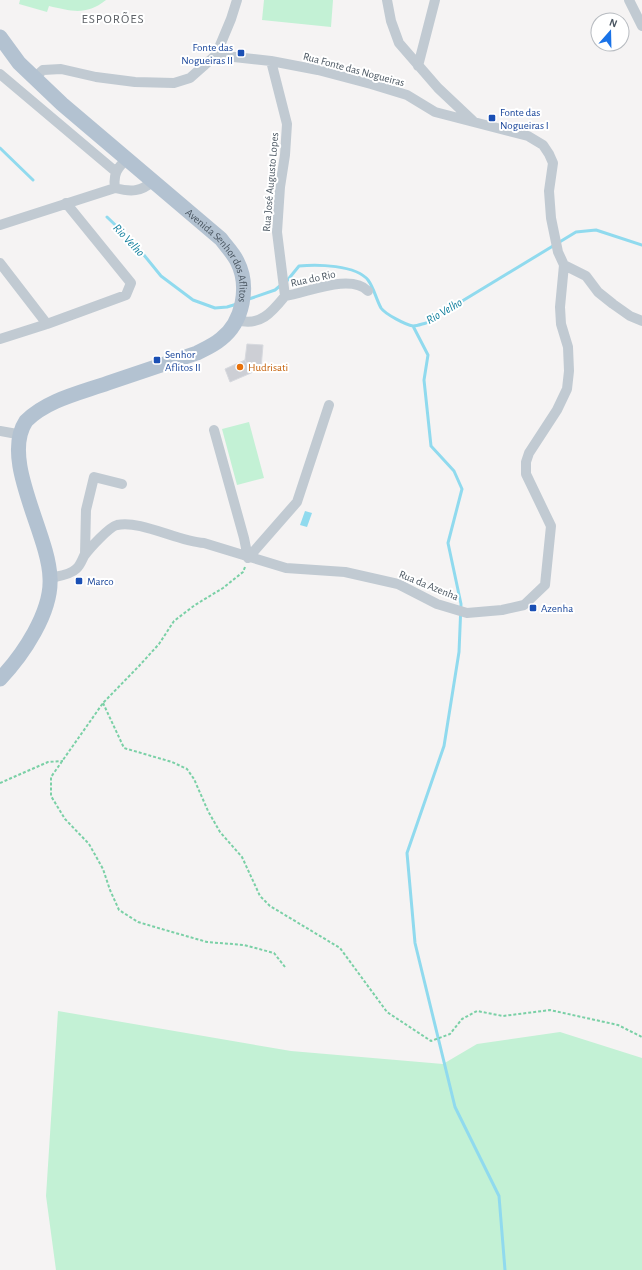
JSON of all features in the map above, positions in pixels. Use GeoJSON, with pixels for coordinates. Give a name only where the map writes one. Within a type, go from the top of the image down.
{"type":"FeatureCollection","features":[{"type":"Feature","properties":{"kind":"main road","name":"Avenida Senhor dos Aflitos"},"geometry":{"type":"LineString","coordinates":[[0,37],[19,63],[34,78],[220,239],[238,262],[243,288],[242,303],[237,320],[222,339],[213,345],[197,353],[65,398],[42,409],[25,422],[17,434],[13,450],[13,468],[20,492],[45,551],[50,578],[48,599],[42,620],[0,679]]}},
{"type":"Feature","properties":{"kind":"street"},"geometry":{"type":"LineString","coordinates":[[34,78],[43,70],[61,69],[96,77],[135,82],[174,83],[190,78],[216,55],[237,0]]}},
{"type":"Feature","properties":{"kind":"street"},"geometry":{"type":"LineString","coordinates":[[387,0],[390,21],[399,43],[443,93],[474,122]]}},
{"type":"Feature","properties":{"kind":"street"},"geometry":{"type":"LineString","coordinates":[[418,66],[435,0]]}},
{"type":"Feature","properties":{"kind":"street"},"geometry":{"type":"LineString","coordinates":[[629,0],[642,26]]}},
{"type":"Feature","properties":{"kind":"street","name":"Rua Fonte das Nogueiras"},"geometry":{"type":"LineString","coordinates":[[216,55],[271,61],[318,70],[371,84],[407,95],[434,112],[528,136],[543,145],[553,163],[549,191],[558,252],[564,265]]}},
{"type":"Feature","properties":{"kind":"street","name":"Rua José Augusto Lopes"},"geometry":{"type":"LineString","coordinates":[[271,61],[287,124],[277,232],[284,296]]}},
{"type":"Feature","properties":{"kind":"street"},"geometry":{"type":"LineString","coordinates":[[0,74],[115,171]]}},
{"type":"Feature","properties":{"kind":"street"},"geometry":{"type":"LineString","coordinates":[[115,188],[115,171],[127,159]]}},
{"type":"Feature","properties":{"kind":"street"},"geometry":{"type":"LineString","coordinates":[[0,226],[115,188],[133,191],[145,188],[152,181]]}},
{"type":"Feature","properties":{"kind":"street"},"geometry":{"type":"LineString","coordinates":[[0,339],[47,324],[126,295],[131,283],[66,203]]}},
{"type":"Feature","properties":{"kind":"street"},"geometry":{"type":"LineString","coordinates":[[0,263],[47,324]]}},
{"type":"Feature","properties":{"kind":"street"},"geometry":{"type":"LineString","coordinates":[[564,265],[586,276],[598,292],[630,316],[642,321]]}},
{"type":"Feature","properties":{"kind":"street","name":"Rua da Azenha"},"geometry":{"type":"LineString","coordinates":[[50,578],[66,574],[76,569],[85,554],[98,540],[116,525],[134,524],[189,542],[204,543],[248,558],[286,568],[345,572],[398,584],[437,604],[467,613],[502,610],[524,605],[545,585],[551,526],[526,474],[526,462],[529,453],[557,410],[567,389],[569,371],[568,347],[561,324],[560,307],[564,265]]}},
{"type":"Feature","properties":{"kind":"street","name":"Rua do Rio"},"geometry":{"type":"LineString","coordinates":[[284,296],[351,283],[362,286],[368,291]]}},
{"type":"Feature","properties":{"kind":"street"},"geometry":{"type":"LineString","coordinates":[[237,320],[245,322],[269,315],[284,296]]}},
{"type":"Feature","properties":{"kind":"street"},"geometry":{"type":"LineString","coordinates":[[248,558],[297,502],[329,405]]}},
{"type":"Feature","properties":{"kind":"street"},"geometry":{"type":"LineString","coordinates":[[214,430],[244,538],[248,558]]}},
{"type":"Feature","properties":{"kind":"street"},"geometry":{"type":"LineString","coordinates":[[0,431],[17,434]]}},
{"type":"Feature","properties":{"kind":"street"},"geometry":{"type":"LineString","coordinates":[[85,554],[86,510],[94,477],[122,484]]}},
{"type":"Feature","properties":{"kind":"path"},"geometry":{"type":"LineString","coordinates":[[248,558],[243,572],[223,588],[195,605],[174,621],[159,644],[140,666],[103,703],[52,777],[51,796],[65,819],[89,844],[103,869],[119,910],[138,922],[207,942],[244,945],[274,953],[285,967]]}},
{"type":"Feature","properties":{"kind":"path"},"geometry":{"type":"LineString","coordinates":[[103,703],[124,748],[172,762],[187,769],[194,779],[208,811],[220,832],[242,857],[260,896],[270,906],[340,948],[387,1012],[431,1041],[450,1034],[462,1020],[477,1011],[503,1016],[550,1010],[618,1025],[642,1037]]}},
{"type":"Feature","properties":{"kind":"path"},"geometry":{"type":"LineString","coordinates":[[0,783],[48,762],[63,761]]}},
{"type":"Feature","properties":{"kind":"green space"},"geometry":{"type":"Polygon","coordinates":[[[20,0],[106,0],[99,5],[85,10],[71,11],[49,6],[47,12],[19,4],[20,0]]]}},
{"type":"Feature","properties":{"kind":"green space"},"geometry":{"type":"Polygon","coordinates":[[[264,0],[333,0],[331,27],[262,20],[264,0]]]}},
{"type":"Feature","properties":{"kind":"green space"},"geometry":{"type":"Polygon","coordinates":[[[249,422],[264,478],[237,485],[222,429],[249,422]]]}},
{"type":"Feature","properties":{"kind":"green space"},"geometry":{"type":"Polygon","coordinates":[[[58,1011],[291,1051],[443,1064],[477,1044],[560,1032],[642,1058],[642,1270],[56,1270],[46,1196],[58,1011]]]}},
{"type":"Feature","properties":{"kind":"water"},"geometry":{"type":"Polygon","coordinates":[[[305,511],[312,513],[307,527],[300,525],[305,511]]]}},
{"type":"Feature","properties":{"kind":"building"},"geometry":{"type":"Polygon","coordinates":[[[247,344],[263,345],[261,368],[251,373],[245,360],[247,344]]]}},
{"type":"Feature","properties":{"kind":"building"},"geometry":{"type":"Polygon","coordinates":[[[245,360],[251,373],[230,382],[225,369],[245,360]]]}},
{"type":"Feature","properties":{"kind":"waterway","name":"Rio Velho"},"geometry":{"type":"LineString","coordinates":[[0,148],[33,180]]}},
{"type":"Feature","properties":{"kind":"waterway","name":"Rio Velho"},"geometry":{"type":"LineString","coordinates":[[107,217],[135,244],[161,276],[193,300],[215,308],[237,304]]}},
{"type":"Feature","properties":{"kind":"waterway","name":"Rio Velho"},"geometry":{"type":"LineString","coordinates":[[286,282],[299,266],[316,265],[346,268],[355,271],[368,280],[372,286],[379,305],[383,310],[391,316],[415,326],[426,323],[576,232],[596,230],[642,245]]}},
{"type":"Feature","properties":{"kind":"waterway","name":"Rio Velho"},"geometry":{"type":"LineString","coordinates":[[246,300],[275,290],[281,285]]}},
{"type":"Feature","properties":{"kind":"waterway"},"geometry":{"type":"LineString","coordinates":[[413,326],[428,355],[424,380],[431,446],[454,471],[462,489],[448,543],[461,604],[459,652],[444,746],[407,853],[415,943],[455,1107],[499,1196],[505,1270]]}},
{"type":"Feature","properties":{"kind":"place","name":"Fonte das Nogueiras II"},"geometry":{"type":"Point","coordinates":[241,53]}},
{"type":"Feature","properties":{"kind":"place","name":"Fonte das Nogueiras I"},"geometry":{"type":"Point","coordinates":[492,118]}},
{"type":"Feature","properties":{"kind":"place","name":"Senhor Aflitos II"},"geometry":{"type":"Point","coordinates":[157,360]}},
{"type":"Feature","properties":{"kind":"place","name":"Hudrisati"},"geometry":{"type":"Point","coordinates":[240,367]}},
{"type":"Feature","properties":{"kind":"place","name":"Marco"},"geometry":{"type":"Point","coordinates":[79,581]}},
{"type":"Feature","properties":{"kind":"place","name":"Azenha"},"geometry":{"type":"Point","coordinates":[533,608]}},
{"type":"Feature","properties":{"kind":"district","name":"ESPORÕES"},"geometry":{"type":"Point","coordinates":[113,18]}}]}
